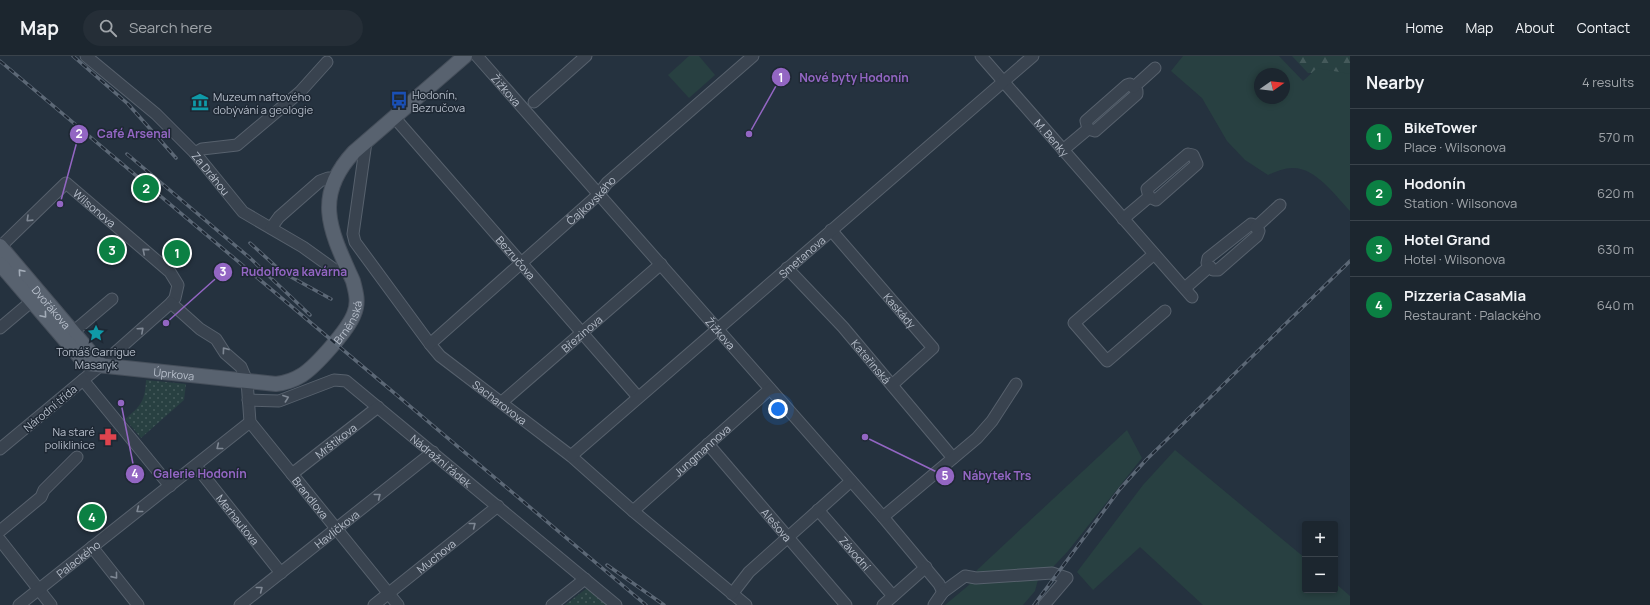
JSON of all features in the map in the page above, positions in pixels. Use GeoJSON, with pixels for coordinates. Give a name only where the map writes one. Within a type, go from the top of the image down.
{"type":"FeatureCollection","features":[{"type":"Feature","properties":{"kind":"main road","name":"Brněnská"},"geometry":{"type":"LineString","coordinates":[[247,381],[276,384],[292,380],[302,375],[319,360],[345,328],[354,314],[357,300],[356,291],[330,220],[328,198],[334,178],[346,160],[465,56]]}},
{"type":"Feature","properties":{"kind":"main road","name":"Dvořákova"},"geometry":{"type":"LineString","coordinates":[[0,246],[101,365]]}},
{"type":"Feature","properties":{"kind":"main road","name":"Dvořákova"},"geometry":{"type":"LineString","coordinates":[[0,264],[84,362],[88,364],[101,365]]}},
{"type":"Feature","properties":{"kind":"main road","name":"Úprkova"},"geometry":{"type":"LineString","coordinates":[[101,365],[247,381]]}},
{"type":"Feature","properties":{"kind":"street","name":"Za Dráhou"},"geometry":{"type":"LineString","coordinates":[[86,56],[156,114],[195,153],[243,212],[303,246],[335,270],[348,271]]}},
{"type":"Feature","properties":{"kind":"street","name":"Žižkova"},"geometry":{"type":"LineString","coordinates":[[476,56],[883,517],[926,567],[943,592]]}},
{"type":"Feature","properties":{"kind":"street"},"geometry":{"type":"LineString","coordinates":[[534,102],[586,56]]}},
{"type":"Feature","properties":{"kind":"street","name":"Čajkovského"},"geometry":{"type":"LineString","coordinates":[[430,344],[598,195],[607,183],[753,56]]}},
{"type":"Feature","properties":{"kind":"street","name":"M. Benky"},"geometry":{"type":"LineString","coordinates":[[981,56],[1185,288],[1192,298]]}},
{"type":"Feature","properties":{"kind":"street","name":"Smetanova"},"geometry":{"type":"LineString","coordinates":[[571,456],[717,328],[1033,56]]}},
{"type":"Feature","properties":{"kind":"street"},"geometry":{"type":"LineString","coordinates":[[195,153],[202,149],[238,145],[300,92],[327,62]]}},
{"type":"Feature","properties":{"kind":"street"},"geometry":{"type":"LineString","coordinates":[[1063,150],[1088,129],[1095,131],[1137,94],[1134,87],[1155,68]]}},
{"type":"Feature","properties":{"kind":"street","name":"Bezručova"},"geometry":{"type":"LineString","coordinates":[[394,117],[638,397]]}},
{"type":"Feature","properties":{"kind":"street","name":"Sacharovova"},"geometry":{"type":"LineString","coordinates":[[366,142],[353,234],[355,242],[430,344],[452,366],[502,402],[571,456],[633,511],[746,605]]}},
{"type":"Feature","properties":{"kind":"street"},"geometry":{"type":"LineString","coordinates":[[1188,154],[1193,155],[1197,164],[1156,200],[1149,197],[1147,189],[1188,154]]}},
{"type":"Feature","properties":{"kind":"street"},"geometry":{"type":"LineString","coordinates":[[271,228],[279,217],[320,181],[328,178],[334,178]]}},
{"type":"Feature","properties":{"kind":"street","name":"Wilsonova"},"geometry":{"type":"LineString","coordinates":[[0,246],[66,183],[170,272],[178,285],[175,298],[171,303]]}},
{"type":"Feature","properties":{"kind":"street"},"geometry":{"type":"LineString","coordinates":[[1123,219],[1149,197]]}},
{"type":"Feature","properties":{"kind":"street"},"geometry":{"type":"LineString","coordinates":[[1256,227],[1280,205]]}},
{"type":"Feature","properties":{"kind":"street"},"geometry":{"type":"LineString","coordinates":[[1248,225],[1254,225],[1256,227],[1259,231],[1257,236],[1218,270],[1213,270],[1209,267],[1207,263],[1208,258],[1248,225]]}},
{"type":"Feature","properties":{"kind":"street","name":"Kaskády"},"geometry":{"type":"LineString","coordinates":[[831,230],[933,348],[892,385]]}},
{"type":"Feature","properties":{"kind":"street"},"geometry":{"type":"LineString","coordinates":[[1154,254],[1074,323],[1107,361],[1164,311]]}},
{"type":"Feature","properties":{"kind":"street","name":"Březinova"},"geometry":{"type":"LineString","coordinates":[[502,402],[661,264]]}},
{"type":"Feature","properties":{"kind":"street"},"geometry":{"type":"LineString","coordinates":[[1185,288],[1209,267]]}},
{"type":"Feature","properties":{"kind":"street","name":"Kateřinská"},"geometry":{"type":"LineString","coordinates":[[787,268],[843,327],[953,458]]}},
{"type":"Feature","properties":{"kind":"street"},"geometry":{"type":"LineString","coordinates":[[73,332],[112,299]]}},
{"type":"Feature","properties":{"kind":"street"},"geometry":{"type":"LineString","coordinates":[[0,328],[32,301]]}},
{"type":"Feature","properties":{"kind":"street"},"geometry":{"type":"LineString","coordinates":[[171,303],[200,329],[216,339],[225,353],[242,367],[247,381],[250,422]]}},
{"type":"Feature","properties":{"kind":"street","name":"Národní třída"},"geometry":{"type":"LineString","coordinates":[[0,449],[101,365],[171,303]]}},
{"type":"Feature","properties":{"kind":"street"},"geometry":{"type":"LineString","coordinates":[[83,380],[170,486]]}},
{"type":"Feature","properties":{"kind":"street","name":"Nádražní řádek"},"geometry":{"type":"LineString","coordinates":[[248,400],[279,401],[334,380],[343,380],[433,452],[616,605]]}},
{"type":"Feature","properties":{"kind":"street"},"geometry":{"type":"LineString","coordinates":[[883,517],[985,430],[1003,406],[1016,384]]}},
{"type":"Feature","properties":{"kind":"street","name":"Jungmannova"},"geometry":{"type":"LineString","coordinates":[[633,511],[770,389]]}},
{"type":"Feature","properties":{"kind":"street","name":"Mrštíkova"},"geometry":{"type":"LineString","coordinates":[[292,474],[378,407]]}},
{"type":"Feature","properties":{"kind":"street","name":"Palackého"},"geometry":{"type":"LineString","coordinates":[[19,605],[250,422]]}},
{"type":"Feature","properties":{"kind":"street","name":"Brandlova"},"geometry":{"type":"LineString","coordinates":[[250,422],[398,605]]}},
{"type":"Feature","properties":{"kind":"street","name":"Alešova"},"geometry":{"type":"LineString","coordinates":[[708,444],[846,605]]}},
{"type":"Feature","properties":{"kind":"street","name":"Havlíčkova"},"geometry":{"type":"LineString","coordinates":[[240,605],[433,452]]}},
{"type":"Feature","properties":{"kind":"street"},"geometry":{"type":"LineString","coordinates":[[0,531],[41,497],[44,490],[77,457]]}},
{"type":"Feature","properties":{"kind":"street","name":"Merhautova"},"geometry":{"type":"LineString","coordinates":[[196,466],[281,573]]}},
{"type":"Feature","properties":{"kind":"street"},"geometry":{"type":"LineString","coordinates":[[732,594],[749,572],[851,481]]}},
{"type":"Feature","properties":{"kind":"street","name":"Muchova"},"geometry":{"type":"LineString","coordinates":[[374,605],[498,506]]}},
{"type":"Feature","properties":{"kind":"street","name":"Závodní"},"geometry":{"type":"LineString","coordinates":[[818,510],[893,596]]}},
{"type":"Feature","properties":{"kind":"street"},"geometry":{"type":"LineString","coordinates":[[0,540],[51,605]]}},
{"type":"Feature","properties":{"kind":"street"},"geometry":{"type":"LineString","coordinates":[[92,547],[138,605]]}},
{"type":"Feature","properties":{"kind":"street"},"geometry":{"type":"LineString","coordinates":[[883,605],[926,567]]}},
{"type":"Feature","properties":{"kind":"street"},"geometry":{"type":"LineString","coordinates":[[934,605],[943,592],[965,576],[976,578],[1052,573],[1067,578],[1044,605]]}},
{"type":"Feature","properties":{"kind":"street"},"geometry":{"type":"LineString","coordinates":[[552,605],[585,579]]}},
{"type":"Feature","properties":{"kind":"green space"},"geometry":{"type":"Polygon","coordinates":[[[689,56],[699,56],[715,75],[689,98],[668,75],[689,56]]]}},
{"type":"Feature","properties":{"kind":"green space"},"geometry":{"type":"Polygon","coordinates":[[[1183,56],[1279,56],[1303,81],[1317,68],[1350,74],[1350,211],[1324,183],[1309,172],[1289,168],[1268,175],[1245,160],[1227,141],[1202,98],[1171,71],[1183,56]]]}},
{"type":"Feature","properties":{"kind":"green space"},"geometry":{"type":"Polygon","coordinates":[[[1292,56],[1350,56],[1350,74],[1308,73],[1292,56]]]}},
{"type":"Feature","properties":{"kind":"green space"},"geometry":{"type":"Polygon","coordinates":[[[146,380],[186,384],[184,400],[141,438],[125,419],[141,402],[145,393],[146,380]]]}},
{"type":"Feature","properties":{"kind":"green space"},"geometry":{"type":"Polygon","coordinates":[[[1127,430],[1142,458],[1068,551],[1053,567],[1039,576],[1035,591],[1023,605],[945,605],[969,585],[977,570],[1127,430]]]}},
{"type":"Feature","properties":{"kind":"green space"},"geometry":{"type":"Polygon","coordinates":[[[1175,450],[1302,556],[1302,593],[1338,593],[1338,586],[1350,596],[1350,605],[1203,605],[1140,547],[1093,590],[1077,572],[1143,485],[1175,450]]]}},
{"type":"Feature","properties":{"kind":"green space"},"geometry":{"type":"Polygon","coordinates":[[[587,588],[613,605],[565,605],[587,588]]]}},
{"type":"Feature","properties":{"kind":"railway"},"geometry":{"type":"LineString","coordinates":[[73,56],[128,104],[176,158]]}},
{"type":"Feature","properties":{"kind":"railway"},"geometry":{"type":"LineString","coordinates":[[0,61],[646,605]]}},
{"type":"Feature","properties":{"kind":"railway"},"geometry":{"type":"LineString","coordinates":[[127,154],[250,258],[310,315]]}},
{"type":"Feature","properties":{"kind":"railway"},"geometry":{"type":"LineString","coordinates":[[250,243],[282,272],[331,299]]}},
{"type":"Feature","properties":{"kind":"railway"},"geometry":{"type":"LineString","coordinates":[[1034,605],[1120,489],[1146,460],[1350,261]]}},
{"type":"Feature","properties":{"kind":"railway"},"geometry":{"type":"LineString","coordinates":[[607,565],[664,605]]}},
{"type":"Feature","properties":{"kind":"place","name":"Hodonín, Bezručova"},"geometry":{"type":"Point","coordinates":[399,100]}},
{"type":"Feature","properties":{"kind":"place","name":"Muzeum naftového dobývání a geologie"},"geometry":{"type":"Point","coordinates":[200,102]}},
{"type":"Feature","properties":{"kind":"place","name":"Nové byty Hodonín"},"geometry":{"type":"Point","coordinates":[749,134]}},
{"type":"Feature","properties":{"kind":"place","name":"Hodonín"},"geometry":{"type":"Point","coordinates":[146,188]}},
{"type":"Feature","properties":{"kind":"place","name":"Café Arsenal"},"geometry":{"type":"Point","coordinates":[60,204]}},
{"type":"Feature","properties":{"kind":"place","name":"Hotel Grand"},"geometry":{"type":"Point","coordinates":[112,250]}},
{"type":"Feature","properties":{"kind":"place","name":"BikeTower"},"geometry":{"type":"Point","coordinates":[177,253]}},
{"type":"Feature","properties":{"kind":"place","name":"Rudolfova kavárna"},"geometry":{"type":"Point","coordinates":[166,323]}},
{"type":"Feature","properties":{"kind":"place","name":"Tomáš Garrigue Masaryk"},"geometry":{"type":"Point","coordinates":[96,333]}},
{"type":"Feature","properties":{"kind":"place","name":"Galerie Hodonín"},"geometry":{"type":"Point","coordinates":[121,403]}},
{"type":"Feature","properties":{"kind":"place","name":"Na staré poliklinice"},"geometry":{"type":"Point","coordinates":[108,437]}},
{"type":"Feature","properties":{"kind":"place","name":"Nábytek Trs"},"geometry":{"type":"Point","coordinates":[865,437]}},
{"type":"Feature","properties":{"kind":"place","name":"Pizzeria CasaMia"},"geometry":{"type":"Point","coordinates":[92,517]}}]}
